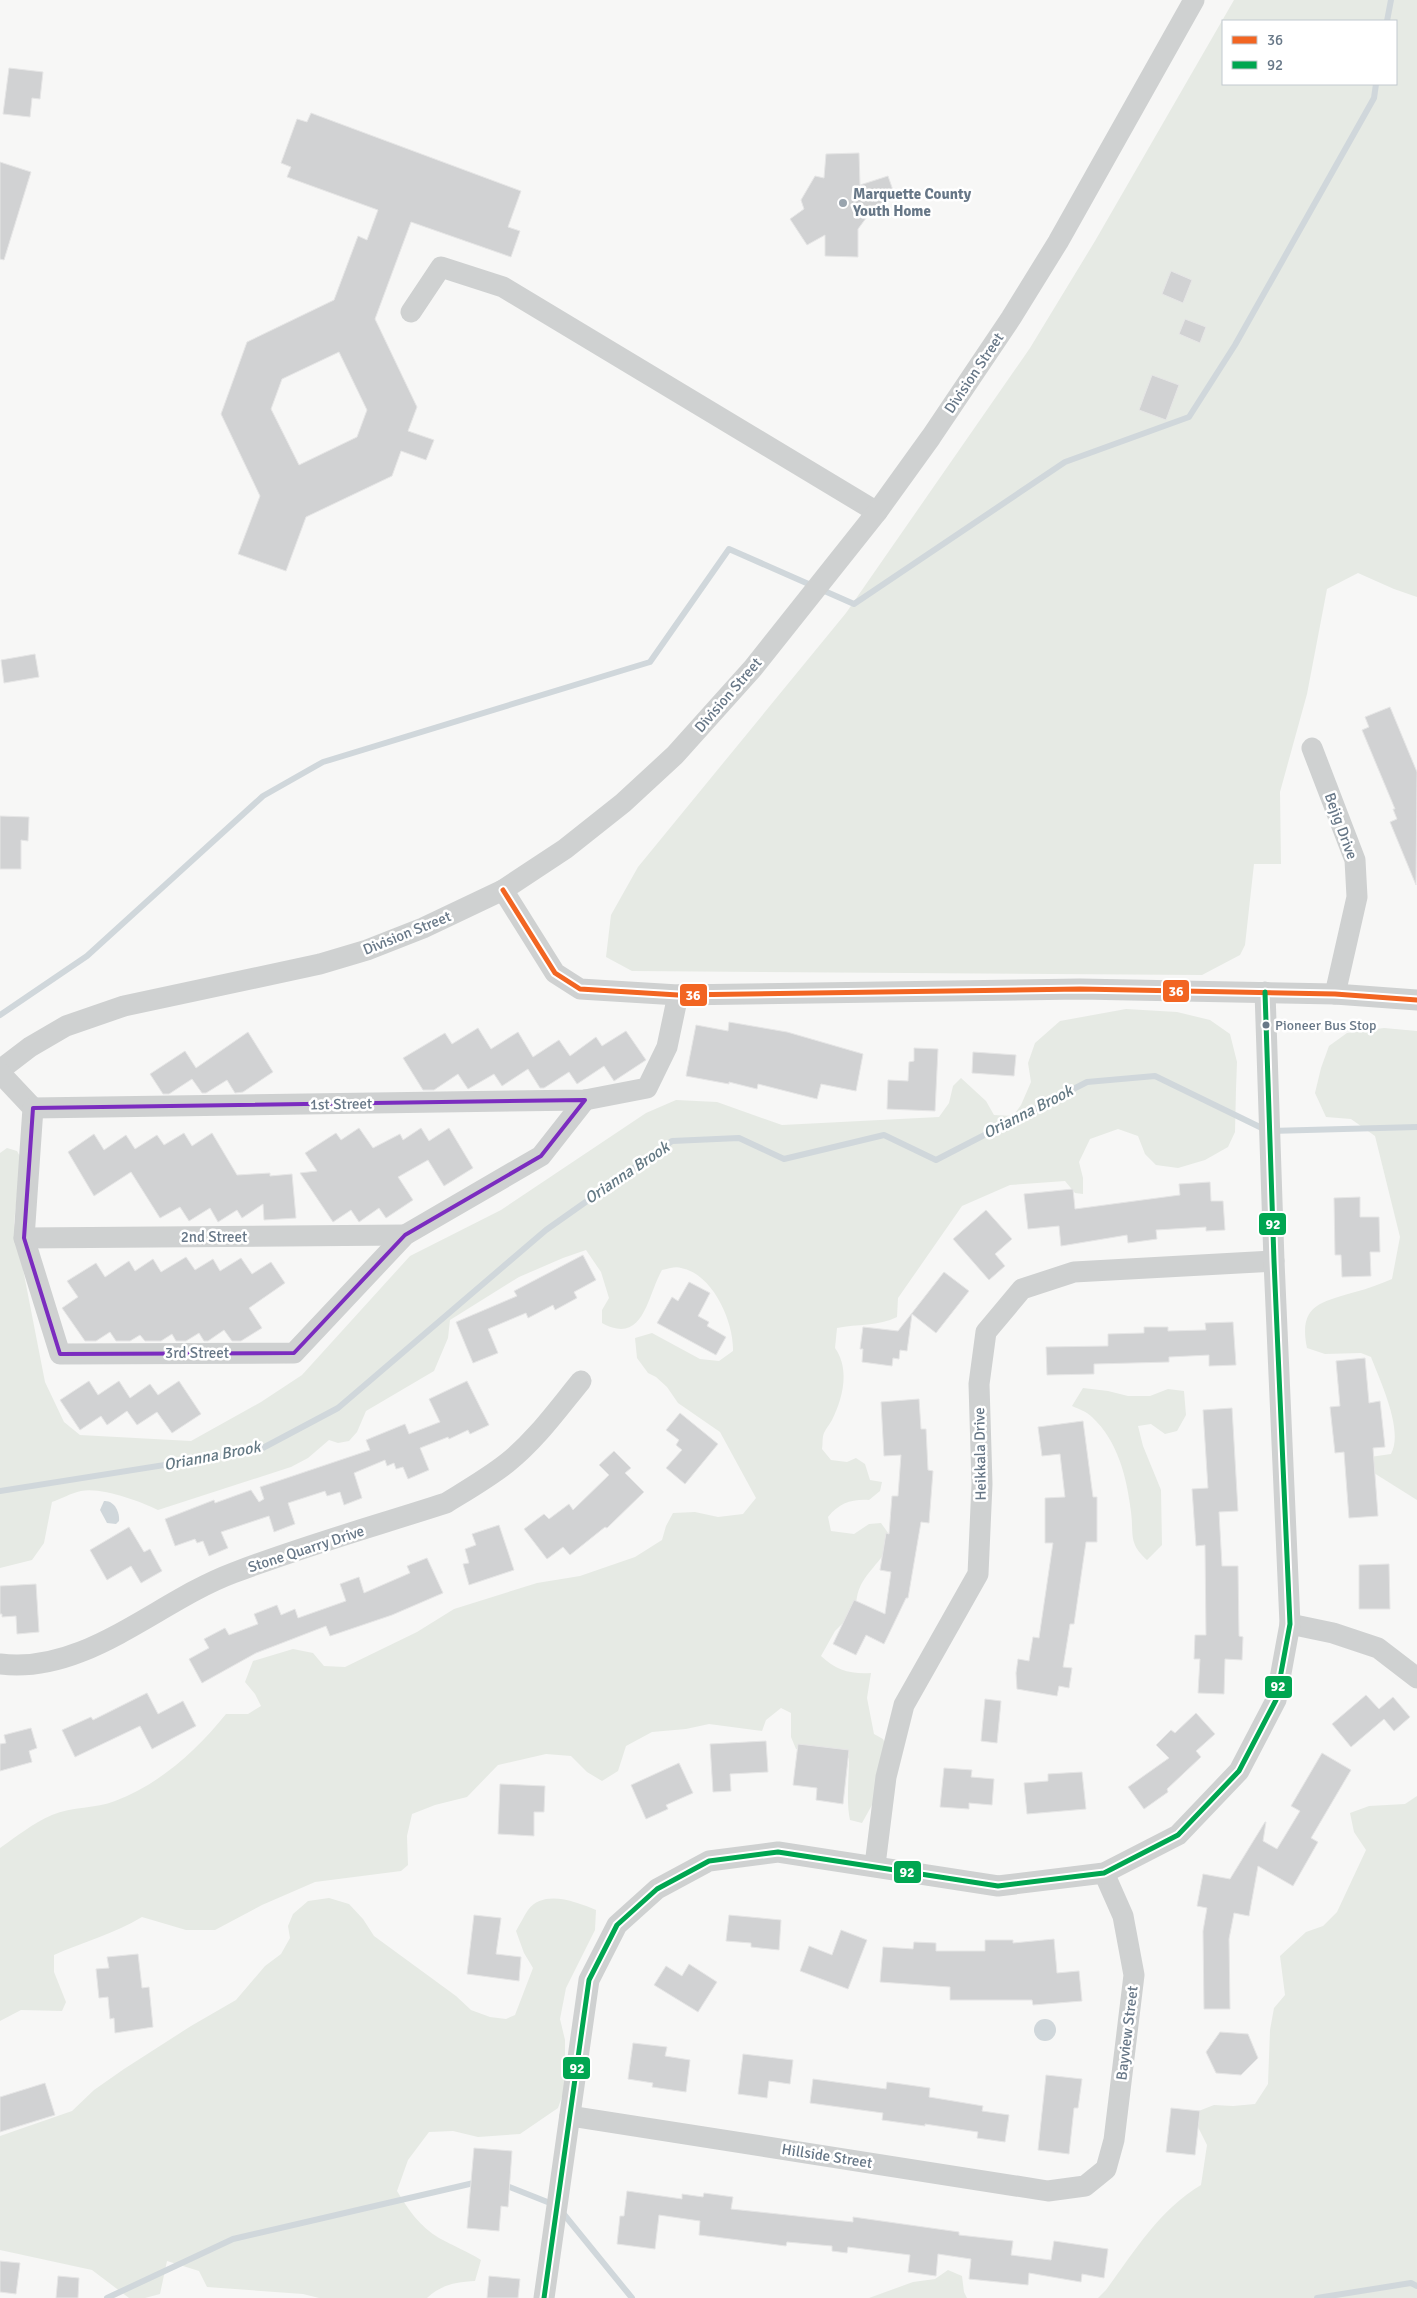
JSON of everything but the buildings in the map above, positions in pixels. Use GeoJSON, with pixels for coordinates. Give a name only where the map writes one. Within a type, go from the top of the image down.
{"type":"FeatureCollection","features":[{"type":"Feature","properties":{"kind":"street","name":"Division Street"},"geometry":{"type":"LineString","coordinates":[[0,1072],[30,1047],[66,1026],[124,1006],[281,974],[367,950],[424,928],[503,890],[565,849],[623,803],[675,755],[753,668],[877,512],[931,437],[1011,318],[1093,182],[1194,0]]}},
{"type":"Feature","properties":{"kind":"street"},"geometry":{"type":"LineString","coordinates":[[411,312],[441,267],[503,287],[877,512]]}},
{"type":"Feature","properties":{"kind":"street","name":"Bejig Drive"},"geometry":{"type":"LineString","coordinates":[[1312,748],[1355,860],[1357,897],[1335,994]]}},
{"type":"Feature","properties":{"kind":"street"},"geometry":{"type":"LineString","coordinates":[[503,890],[555,973],[580,989],[678,995],[1080,989],[1335,994],[1417,1000]]}},
{"type":"Feature","properties":{"kind":"street"},"geometry":{"type":"LineString","coordinates":[[544,2298],[589,1980],[617,1926],[656,1889],[709,1861],[778,1852],[875,1865],[998,1886],[1104,1873],[1178,1835],[1239,1771],[1276,1700],[1290,1624],[1274,1261],[1265,992]]}},
{"type":"Feature","properties":{"kind":"street","name":"1st Street"},"geometry":{"type":"LineString","coordinates":[[33,1108],[585,1100],[647,1088],[667,1047],[678,995]]}},
{"type":"Feature","properties":{"kind":"street"},"geometry":{"type":"LineString","coordinates":[[0,1072],[33,1108],[24,1238]]}},
{"type":"Feature","properties":{"kind":"street"},"geometry":{"type":"LineString","coordinates":[[405,1235],[540,1156],[585,1100]]}},
{"type":"Feature","properties":{"kind":"street","name":"3rd Street"},"geometry":{"type":"LineString","coordinates":[[24,1238],[60,1354],[294,1353],[405,1235]]}},
{"type":"Feature","properties":{"kind":"street","name":"2nd Street"},"geometry":{"type":"LineString","coordinates":[[24,1238],[405,1235]]}},
{"type":"Feature","properties":{"kind":"street","name":"Heikkala Drive"},"geometry":{"type":"LineString","coordinates":[[875,1865],[886,1777],[904,1705],[978,1574],[982,1484],[979,1384],[986,1332],[1022,1289],[1074,1272],[1274,1261]]}},
{"type":"Feature","properties":{"kind":"street","name":"Stone Quarry Drive"},"geometry":{"type":"LineString","coordinates":[[0,1664],[45,1663],[78,1654],[232,1573],[446,1502],[474,1486],[507,1462],[543,1428],[581,1380]]}},
{"type":"Feature","properties":{"kind":"street"},"geometry":{"type":"LineString","coordinates":[[1290,1624],[1333,1634],[1378,1648],[1417,1678]]}},
{"type":"Feature","properties":{"kind":"street","name":"Bayview Street"},"geometry":{"type":"LineString","coordinates":[[1085,2186],[1106,2169],[1114,2140],[1134,1975],[1123,1916],[1104,1873]]}},
{"type":"Feature","properties":{"kind":"street","name":"Hillside Street"},"geometry":{"type":"LineString","coordinates":[[570,2116],[1048,2191],[1085,2186]]}},
{"type":"Feature","properties":{"kind":"highlighted area"},"geometry":{"type":"Polygon","coordinates":[[[585,1100],[541,1156],[405,1235],[294,1353],[60,1354],[24,1238],[33,1108],[585,1100]]]}},
{"type":"Feature","properties":{"kind":"shaded area"},"geometry":{"type":"Polygon","coordinates":[[[1234,0],[1417,0],[1417,597],[1358,573],[1327,589],[1307,694],[1280,792],[1281,864],[1254,864],[1245,945],[1240,955],[1202,975],[632,971],[606,957],[611,915],[638,867],[846,613],[1030,348],[1095,241],[1222,21],[1222,85],[1397,85],[1397,20],[1222,20],[1234,0]]]}},
{"type":"Feature","properties":{"kind":"shaded area"},"geometry":{"type":"Polygon","coordinates":[[[1126,1009],[1177,1012],[1210,1020],[1230,1034],[1237,1062],[1235,1132],[1228,1147],[1205,1160],[1178,1168],[1156,1165],[1145,1154],[1138,1136],[1118,1129],[1090,1139],[1079,1162],[1083,1178],[1083,1194],[1075,1193],[1065,1181],[1010,1185],[962,1206],[898,1298],[897,1317],[875,1323],[837,1328],[835,1348],[840,1356],[844,1374],[842,1393],[832,1420],[823,1435],[822,1449],[831,1460],[847,1462],[856,1458],[865,1464],[870,1480],[882,1482],[880,1491],[869,1500],[857,1500],[846,1503],[832,1512],[828,1517],[831,1531],[854,1534],[869,1524],[881,1523],[891,1537],[884,1554],[866,1576],[860,1587],[856,1601],[856,1610],[835,1631],[821,1656],[838,1668],[857,1673],[871,1673],[867,1698],[874,1734],[883,1739],[889,1751],[872,1805],[862,1823],[850,1820],[848,1798],[849,1758],[836,1754],[796,1749],[791,1737],[791,1713],[781,1708],[766,1720],[762,1731],[709,1724],[686,1729],[652,1732],[626,1746],[618,1771],[602,1781],[587,1772],[571,1756],[546,1754],[498,1765],[467,1797],[435,1805],[412,1814],[407,1836],[408,1865],[401,1871],[315,1882],[262,1905],[215,1930],[186,1930],[142,1917],[109,1933],[54,1955],[54,1972],[66,2002],[62,2011],[21,2010],[0,2021],[0,1848],[31,1826],[52,1815],[68,1810],[108,1804],[131,1794],[162,1776],[176,1765],[202,1741],[226,1714],[248,1714],[261,1706],[255,1694],[245,1682],[253,1661],[293,1649],[313,1653],[324,1666],[345,1667],[417,1632],[454,1609],[537,1583],[580,1576],[635,1557],[662,1540],[666,1526],[673,1513],[695,1512],[718,1517],[743,1514],[756,1498],[720,1432],[678,1403],[667,1387],[656,1377],[648,1373],[637,1358],[635,1338],[652,1333],[700,1359],[719,1361],[733,1351],[730,1327],[712,1289],[703,1279],[679,1267],[662,1270],[642,1315],[627,1328],[616,1328],[602,1323],[602,1310],[609,1298],[601,1272],[586,1250],[519,1277],[450,1320],[448,1338],[434,1371],[366,1411],[357,1432],[349,1441],[338,1443],[329,1440],[308,1458],[291,1467],[158,1510],[110,1493],[90,1490],[74,1493],[52,1502],[44,1543],[32,1560],[0,1568],[0,1153],[7,1148],[17,1151],[24,1164],[17,1195],[14,1223],[45,1382],[64,1422],[80,1435],[191,1441],[261,1402],[302,1375],[410,1256],[501,1210],[646,1113],[676,1100],[717,1102],[782,1125],[939,1117],[949,1103],[953,1086],[961,1078],[986,1101],[994,1115],[1013,1116],[1021,1105],[1031,1082],[1028,1063],[1035,1043],[1060,1021],[1126,1009]]]}},
{"type":"Feature","properties":{"kind":"shaded area"},"geometry":{"type":"Polygon","coordinates":[[[1384,1028],[1417,1031],[1417,1500],[1366,1468],[1363,1458],[1391,1454],[1395,1432],[1385,1392],[1371,1357],[1361,1353],[1325,1354],[1307,1348],[1305,1334],[1309,1314],[1322,1303],[1392,1279],[1400,1237],[1375,1136],[1351,1119],[1326,1117],[1315,1093],[1329,1046],[1347,1033],[1384,1028]]]}},
{"type":"Feature","properties":{"kind":"shaded area"},"geometry":{"type":"Polygon","coordinates":[[[1083,1388],[1128,1396],[1150,1396],[1168,1389],[1184,1391],[1186,1415],[1177,1431],[1165,1434],[1151,1424],[1138,1426],[1143,1446],[1161,1490],[1162,1545],[1147,1560],[1134,1543],[1127,1486],[1115,1449],[1092,1417],[1072,1406],[1083,1388]]]}},
{"type":"Feature","properties":{"kind":"shaded area"},"geometry":{"type":"Polygon","coordinates":[[[104,1501],[111,1502],[117,1510],[119,1521],[116,1524],[107,1523],[100,1510],[104,1501]]]}},
{"type":"Feature","properties":{"kind":"shaded area"},"geometry":{"type":"Polygon","coordinates":[[[1417,1796],[1417,2298],[1098,2298],[1160,2219],[1186,2195],[1201,2185],[1207,2145],[1199,2129],[1196,2112],[1214,2105],[1255,2104],[1268,2084],[1270,2030],[1274,2008],[1285,1995],[1280,1956],[1306,1932],[1323,1926],[1337,1912],[1366,1850],[1354,1832],[1350,1813],[1369,1806],[1405,1804],[1417,1796]]]}},
{"type":"Feature","properties":{"kind":"shaded area"},"geometry":{"type":"Polygon","coordinates":[[[329,1898],[349,1904],[363,1919],[374,1936],[456,1996],[471,2010],[490,2017],[506,2019],[515,2015],[533,1968],[524,1953],[516,1931],[528,1910],[543,1900],[560,1899],[596,1910],[595,1930],[566,1988],[560,2019],[565,2040],[565,2088],[558,2108],[520,2134],[478,2137],[453,2131],[429,2132],[408,2160],[397,2191],[410,2211],[432,2234],[481,2260],[475,2281],[449,2285],[427,2298],[319,2298],[303,2294],[207,2287],[199,2271],[167,2261],[160,2294],[145,2298],[129,2298],[92,2270],[0,2250],[0,2136],[72,2111],[94,2090],[124,2069],[236,2000],[265,1966],[281,1954],[290,1938],[288,1926],[293,1914],[308,1901],[329,1898]]]}},
{"type":"Feature","properties":{"kind":"shaded area"},"geometry":{"type":"Polygon","coordinates":[[[1045,2019],[1053,2022],[1056,2030],[1053,2038],[1045,2041],[1037,2038],[1034,2030],[1037,2022],[1045,2019]]]}},
{"type":"Feature","properties":{"kind":"shaded area"},"geometry":{"type":"Polygon","coordinates":[[[948,2270],[962,2276],[964,2292],[967,2298],[869,2298],[913,2282],[935,2279],[948,2270]]]}},
{"type":"Feature","properties":{"kind":"waterway"},"geometry":{"type":"LineString","coordinates":[[1387,20],[1391,0]]}},
{"type":"Feature","properties":{"kind":"waterway"},"geometry":{"type":"LineString","coordinates":[[0,1015],[87,956],[263,796],[323,762],[650,662],[729,549],[854,604],[1065,462],[1189,417],[1235,345],[1374,98],[1376,85]]}},
{"type":"Feature","properties":{"kind":"waterway","name":"Orianna Brook"},"geometry":{"type":"LineString","coordinates":[[0,1491],[259,1450],[338,1408],[546,1230],[672,1141],[739,1138],[784,1159],[884,1135],[936,1160],[1087,1082],[1155,1076],[1268,1131],[1417,1127]]}},
{"type":"Feature","properties":{"kind":"waterway"},"geometry":{"type":"LineString","coordinates":[[107,2298],[233,2239],[478,2182]]}},
{"type":"Feature","properties":{"kind":"waterway"},"geometry":{"type":"LineString","coordinates":[[502,2184],[555,2205]]}},
{"type":"Feature","properties":{"kind":"waterway"},"geometry":{"type":"LineString","coordinates":[[562,2212],[632,2298]]}},
{"type":"Feature","properties":{"kind":"waterway"},"geometry":{"type":"LineString","coordinates":[[1317,2298],[1411,2283],[1417,2286]]}},
{"type":"Feature","properties":{"kind":"transit line","name":"36"},"geometry":{"type":"LineString","coordinates":[[503,890],[555,973],[580,989],[678,995],[1080,989],[1335,994],[1417,1000]]}},
{"type":"Feature","properties":{"kind":"transit line","name":"92"},"geometry":{"type":"LineString","coordinates":[[544,2298],[589,1980],[617,1925],[657,1889],[709,1861],[778,1852],[998,1886],[1104,1873],[1178,1835],[1239,1771],[1276,1700],[1290,1624],[1274,1261],[1265,992]]}},
{"type":"Feature","properties":{"kind":"place","name":"Marquette County Youth Home"},"geometry":{"type":"Point","coordinates":[843,203]}},
{"type":"Feature","properties":{"kind":"place","name":"Pioneer Bus Stop"},"geometry":{"type":"Point","coordinates":[1266,1025]}}]}
